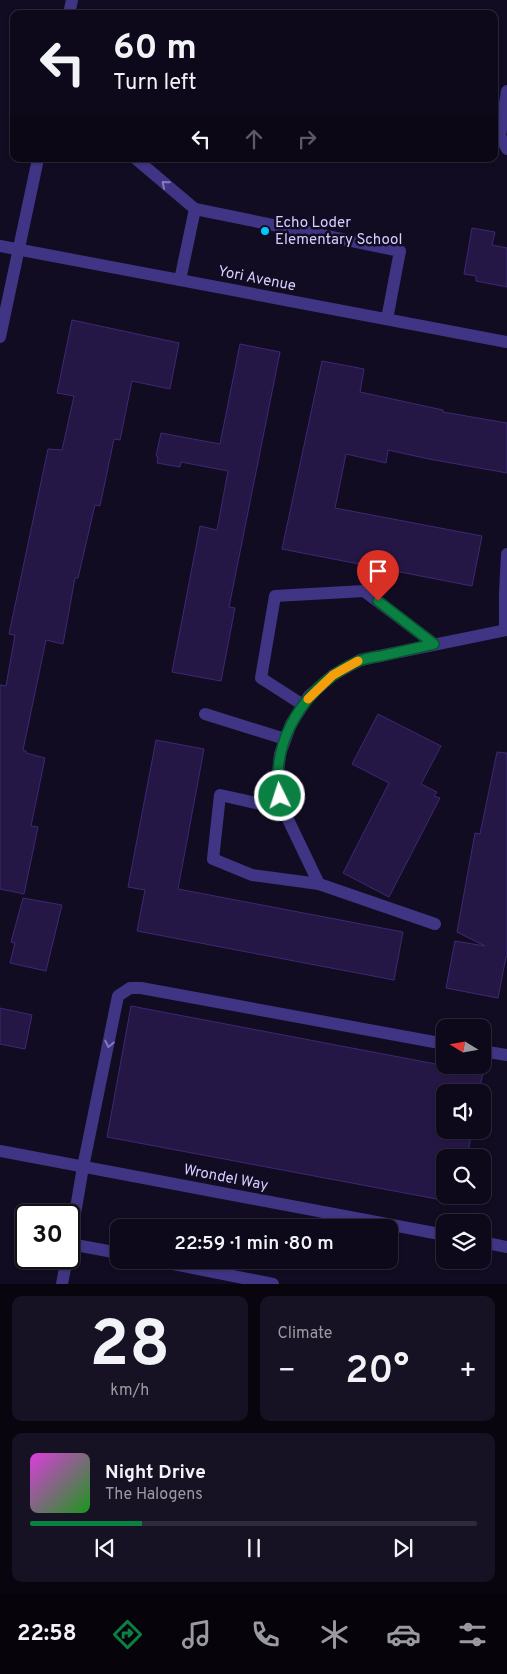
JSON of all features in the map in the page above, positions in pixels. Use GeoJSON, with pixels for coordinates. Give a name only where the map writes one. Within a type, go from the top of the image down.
{"type":"FeatureCollection","features":[{"type":"Feature","properties":{"kind":"street"},"geometry":{"type":"LineString","coordinates":[[507,91],[500,136],[507,149]]}},
{"type":"Feature","properties":{"kind":"street"},"geometry":{"type":"LineString","coordinates":[[0,337],[37,162]]}},
{"type":"Feature","properties":{"kind":"street"},"geometry":{"type":"LineString","coordinates":[[140,162],[195,209],[400,251],[387,319]]}},
{"type":"Feature","properties":{"kind":"street"},"geometry":{"type":"LineString","coordinates":[[180,280],[195,209]]}},
{"type":"Feature","properties":{"kind":"street","name":"Yori Avenue"},"geometry":{"type":"LineString","coordinates":[[0,246],[507,342]]}},
{"type":"Feature","properties":{"kind":"street"},"geometry":{"type":"LineString","coordinates":[[319,884],[283,809],[277,783],[280,754],[291,724],[309,696],[333,675],[360,660],[506,630],[504,593],[507,554]]}},
{"type":"Feature","properties":{"kind":"street"},"geometry":{"type":"LineString","coordinates":[[303,705],[261,678],[275,596],[364,591],[434,644]]}},
{"type":"Feature","properties":{"kind":"street"},"geometry":{"type":"LineString","coordinates":[[205,714],[285,739]]}},
{"type":"Feature","properties":{"kind":"street"},"geometry":{"type":"LineString","coordinates":[[283,809],[220,795],[213,858],[252,875],[319,884],[435,924]]}},
{"type":"Feature","properties":{"kind":"street"},"geometry":{"type":"LineString","coordinates":[[76,1204],[118,996],[130,988],[141,988],[436,1042]]}},
{"type":"Feature","properties":{"kind":"street"},"geometry":{"type":"LineString","coordinates":[[491,1052],[507,1055]]}},
{"type":"Feature","properties":{"kind":"street","name":"Wrondel Way"},"geometry":{"type":"LineString","coordinates":[[0,1151],[436,1233]]}},
{"type":"Feature","properties":{"kind":"street"},"geometry":{"type":"LineString","coordinates":[[491,1243],[507,1245]]}},
{"type":"Feature","properties":{"kind":"street"},"geometry":{"type":"LineString","coordinates":[[80,1248],[110,1252]]}},
{"type":"Feature","properties":{"kind":"street"},"geometry":{"type":"LineString","coordinates":[[62,1284],[65,1269]]}},
{"type":"Feature","properties":{"kind":"street"},"geometry":{"type":"LineString","coordinates":[[198,1269],[273,1284]]}},
{"type":"Feature","properties":{"kind":"building"},"geometry":{"type":"Polygon","coordinates":[[[472,228],[495,232],[492,245],[507,248],[507,287],[476,281],[476,276],[464,274],[472,228]]]}},
{"type":"Feature","properties":{"kind":"building"},"geometry":{"type":"Polygon","coordinates":[[[72,320],[179,343],[170,389],[132,381],[120,440],[114,439],[100,506],[95,505],[78,578],[75,578],[63,644],[46,640],[23,750],[26,753],[45,758],[31,826],[38,827],[24,894],[0,889],[0,685],[6,686],[15,635],[9,634],[48,449],[62,450],[74,396],[57,393],[72,320]]]}},
{"type":"Feature","properties":{"kind":"building"},"geometry":{"type":"Polygon","coordinates":[[[240,344],[280,352],[229,607],[235,608],[221,681],[172,672],[200,526],[217,530],[228,471],[181,462],[180,467],[157,463],[158,457],[156,456],[161,433],[220,444],[240,344]]]}},
{"type":"Feature","properties":{"kind":"building"},"geometry":{"type":"Polygon","coordinates":[[[322,361],[364,369],[360,392],[443,410],[443,412],[507,423],[507,473],[388,450],[386,463],[346,454],[335,508],[482,536],[472,586],[282,549],[322,361]]]}},
{"type":"Feature","properties":{"kind":"building"},"geometry":{"type":"Polygon","coordinates":[[[378,714],[441,746],[421,784],[437,792],[434,796],[440,798],[389,897],[343,873],[389,783],[352,764],[378,714]]]}},
{"type":"Feature","properties":{"kind":"building"},"geometry":{"type":"Polygon","coordinates":[[[156,740],[204,749],[178,889],[403,932],[394,980],[137,931],[145,890],[128,887],[156,740]]]}},
{"type":"Feature","properties":{"kind":"building"},"geometry":{"type":"Polygon","coordinates":[[[497,752],[507,753],[507,957],[498,998],[446,988],[455,941],[485,946],[457,932],[475,833],[480,834],[497,752]]]}},
{"type":"Feature","properties":{"kind":"building"},"geometry":{"type":"Polygon","coordinates":[[[23,898],[62,905],[46,971],[10,963],[15,943],[11,942],[23,898]]]}},
{"type":"Feature","properties":{"kind":"building"},"geometry":{"type":"Polygon","coordinates":[[[131,1006],[436,1064],[436,1074],[483,1074],[481,1084],[436,1084],[436,1139],[470,1139],[469,1149],[436,1149],[436,1199],[107,1137],[131,1006]]]}},
{"type":"Feature","properties":{"kind":"building"},"geometry":{"type":"Polygon","coordinates":[[[0,1008],[32,1015],[25,1049],[0,1044],[0,1008]]]}},
{"type":"Feature","properties":{"kind":"slow traffic"},"geometry":{"type":"LineString","coordinates":[[308,699],[333,675],[358,661]]}},
{"type":"Feature","properties":{"kind":"place","name":"Echo Loder Elementary School"},"geometry":{"type":"Point","coordinates":[265,231]}},
{"type":"Feature","properties":{"kind":"route"},"geometry":{"type":"LineString","coordinates":[[280,796],[277,783],[280,754],[291,724],[309,696],[333,675],[360,660],[434,644],[378,601]]}}]}
